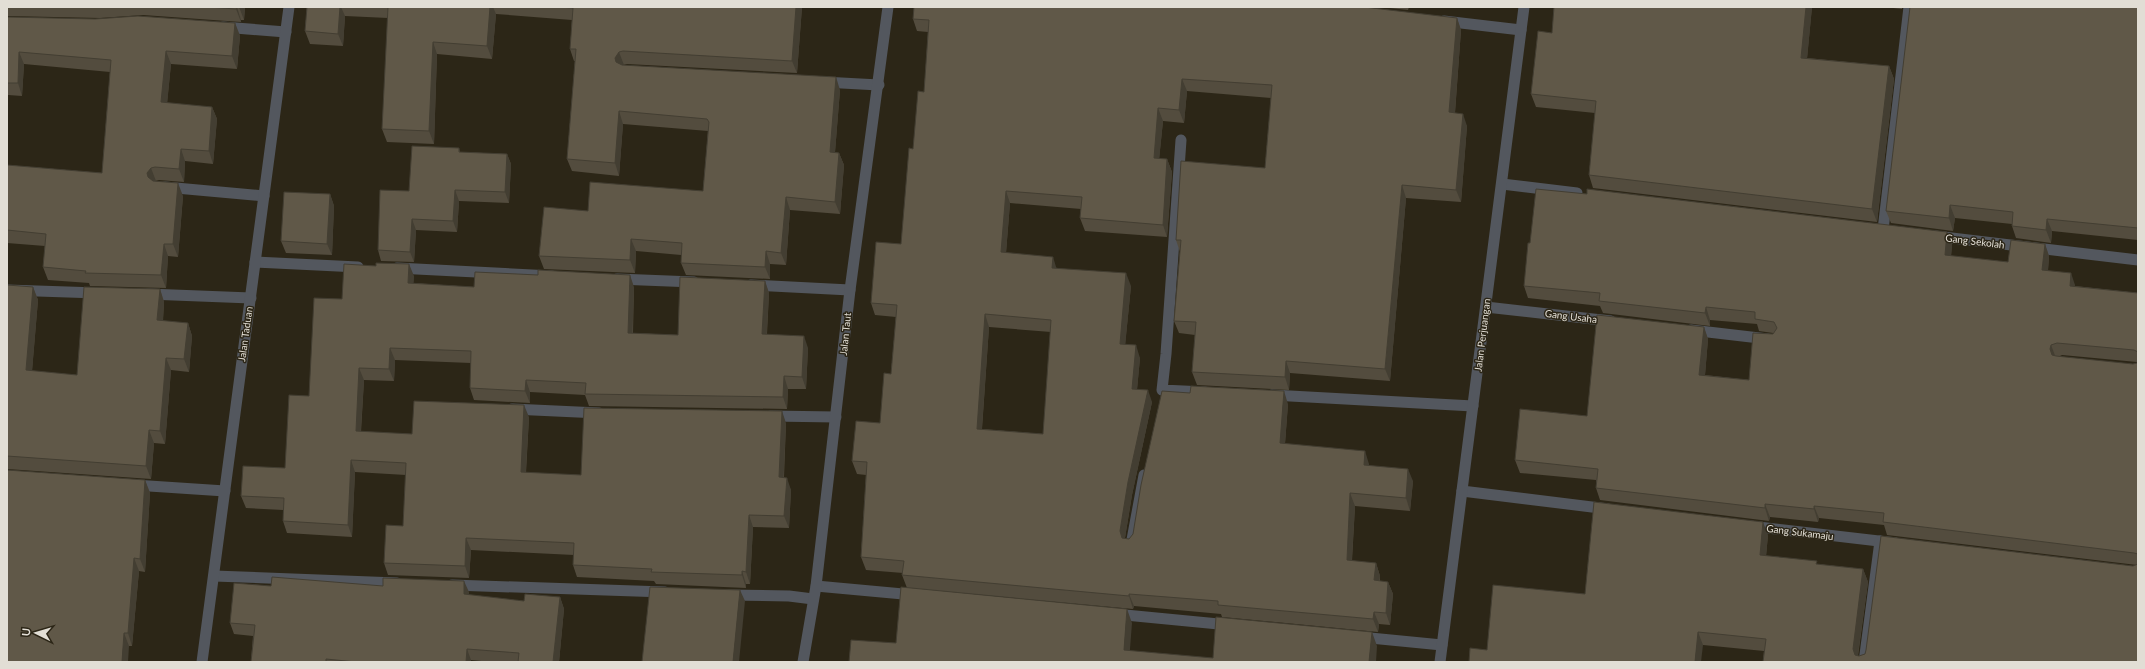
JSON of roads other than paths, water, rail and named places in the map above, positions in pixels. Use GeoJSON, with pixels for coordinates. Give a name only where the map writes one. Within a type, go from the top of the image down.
{"type":"FeatureCollection","features":[{"type":"Feature","properties":{"kind":"street","name":"Jalan Taduan"},"geometry":{"type":"LineString","coordinates":[[202,662],[289,7]]}},
{"type":"Feature","properties":{"kind":"street","name":"Jalan Taut"},"geometry":{"type":"LineString","coordinates":[[803,662],[816,586],[850,290],[879,85],[888,7]]}},
{"type":"Feature","properties":{"kind":"street","name":"Jalan Perjuangan"},"geometry":{"type":"LineString","coordinates":[[1440,662],[1524,7]]}},
{"type":"Feature","properties":{"kind":"street"},"geometry":{"type":"LineString","coordinates":[[1883,230],[1910,7]]}},
{"type":"Feature","properties":{"kind":"street"},"geometry":{"type":"LineString","coordinates":[[1436,20],[1521,30]]}},
{"type":"Feature","properties":{"kind":"street"},"geometry":{"type":"LineString","coordinates":[[211,26],[286,32]]}},
{"type":"Feature","properties":{"kind":"street"},"geometry":{"type":"LineString","coordinates":[[816,81],[879,85]]}},
{"type":"Feature","properties":{"kind":"street"},"geometry":{"type":"LineString","coordinates":[[1159,404],[1167,346],[1181,140]]}},
{"type":"Feature","properties":{"kind":"street"},"geometry":{"type":"LineString","coordinates":[[1502,184],[1589,195]]}},
{"type":"Feature","properties":{"kind":"street"},"geometry":{"type":"LineString","coordinates":[[159,187],[264,196]]}},
{"type":"Feature","properties":{"kind":"street","name":"Gang Sekolah"},"geometry":{"type":"LineString","coordinates":[[1921,234],[2138,260]]}},
{"type":"Feature","properties":{"kind":"street"},"geometry":{"type":"LineString","coordinates":[[255,262],[366,267]]}},
{"type":"Feature","properties":{"kind":"street"},"geometry":{"type":"LineString","coordinates":[[382,268],[565,276]]}},
{"type":"Feature","properties":{"kind":"street"},"geometry":{"type":"LineString","coordinates":[[604,278],[707,283]]}},
{"type":"Feature","properties":{"kind":"street"},"geometry":{"type":"LineString","coordinates":[[739,284],[850,290]]}},
{"type":"Feature","properties":{"kind":"street"},"geometry":{"type":"LineString","coordinates":[[7,290],[109,293]]}},
{"type":"Feature","properties":{"kind":"street"},"geometry":{"type":"LineString","coordinates":[[140,294],[250,298]]}},
{"type":"Feature","properties":{"kind":"street","name":"Gang Usaha"},"geometry":{"type":"LineString","coordinates":[[1486,307],[1619,322]]}},
{"type":"Feature","properties":{"kind":"street"},"geometry":{"type":"LineString","coordinates":[[1682,329],[1775,340]]}},
{"type":"Feature","properties":{"kind":"street"},"geometry":{"type":"LineString","coordinates":[[1162,390],[1220,392]]}},
{"type":"Feature","properties":{"kind":"street"},"geometry":{"type":"LineString","coordinates":[[1260,395],[1473,406]]}},
{"type":"Feature","properties":{"kind":"street"},"geometry":{"type":"LineString","coordinates":[[504,408],[612,414]]}},
{"type":"Feature","properties":{"kind":"street"},"geometry":{"type":"LineString","coordinates":[[759,416],[836,417]]}},
{"type":"Feature","properties":{"kind":"street"},"geometry":{"type":"LineString","coordinates":[[1131,545],[1147,462]]}},
{"type":"Feature","properties":{"kind":"street"},"geometry":{"type":"LineString","coordinates":[[123,484],[225,491]]}},
{"type":"Feature","properties":{"kind":"street"},"geometry":{"type":"LineString","coordinates":[[1462,492],[1619,510]]}},
{"type":"Feature","properties":{"kind":"street","name":"Gang Sukamaju"},"geometry":{"type":"LineString","coordinates":[[1738,524],[1911,545]]}},
{"type":"Feature","properties":{"kind":"street"},"geometry":{"type":"LineString","coordinates":[[1864,662],[1880,541]]}},
{"type":"Feature","properties":{"kind":"street"},"geometry":{"type":"LineString","coordinates":[[214,576],[411,583]]}},
{"type":"Feature","properties":{"kind":"street"},"geometry":{"type":"LineString","coordinates":[[443,584],[672,593]]}},
{"type":"Feature","properties":{"kind":"street"},"geometry":{"type":"LineString","coordinates":[[816,586],[925,596]]}},
{"type":"Feature","properties":{"kind":"street"},"geometry":{"type":"LineString","coordinates":[[720,594],[813,598]]}},
{"type":"Feature","properties":{"kind":"street"},"geometry":{"type":"LineString","coordinates":[[1104,613],[1238,625]]}},
{"type":"Feature","properties":{"kind":"street"},"geometry":{"type":"LineString","coordinates":[[1348,636],[1442,645]]}}]}
